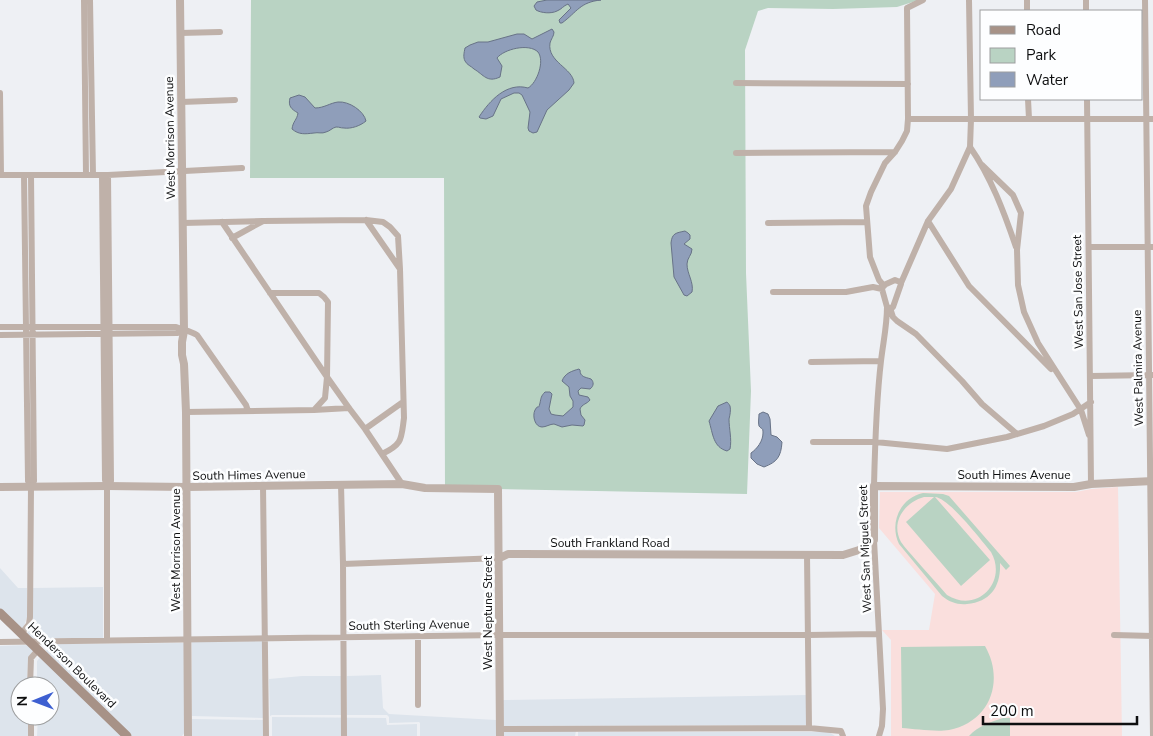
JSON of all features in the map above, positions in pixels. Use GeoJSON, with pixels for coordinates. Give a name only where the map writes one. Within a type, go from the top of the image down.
{"type":"FeatureCollection","features":[{"type":"Feature","properties":{"kind":"main road","name":"Henderson Boulevard"},"geometry":{"type":"LineString","coordinates":[[0,613],[127,736]]}},
{"type":"Feature","properties":{"kind":"street"},"geometry":{"type":"LineString","coordinates":[[84,0],[90,175]]}},
{"type":"Feature","properties":{"kind":"street"},"geometry":{"type":"LineString","coordinates":[[90,0],[90,175]]}},
{"type":"Feature","properties":{"kind":"street","name":"West Morrison Avenue"},"geometry":{"type":"LineString","coordinates":[[180,0],[184,333],[182,355],[186,412],[188,736]]}},
{"type":"Feature","properties":{"kind":"street"},"geometry":{"type":"LineString","coordinates":[[923,0],[907,8],[907,131],[895,152],[885,163],[866,206],[870,257],[883,287],[888,308],[896,321],[916,334],[982,404],[1017,434]]}},
{"type":"Feature","properties":{"kind":"street"},"geometry":{"type":"LineString","coordinates":[[888,308],[893,306],[928,221],[951,189],[970,146],[969,0]]}},
{"type":"Feature","properties":{"kind":"street","name":"West Palmira Avenue"},"geometry":{"type":"LineString","coordinates":[[1145,0],[1149,118],[1153,736]]}},
{"type":"Feature","properties":{"kind":"street"},"geometry":{"type":"LineString","coordinates":[[180,32],[220,32]]}},
{"type":"Feature","properties":{"kind":"street"},"geometry":{"type":"LineString","coordinates":[[736,83],[908,84]]}},
{"type":"Feature","properties":{"kind":"street"},"geometry":{"type":"LineString","coordinates":[[0,94],[1,175],[105,175],[242,168]]}},
{"type":"Feature","properties":{"kind":"street"},"geometry":{"type":"LineString","coordinates":[[181,102],[235,100]]}},
{"type":"Feature","properties":{"kind":"street"},"geometry":{"type":"LineString","coordinates":[[1028,100],[1029,119]]}},
{"type":"Feature","properties":{"kind":"street","name":"West San Jose Street"},"geometry":{"type":"LineString","coordinates":[[1087,100],[1091,484]]}},
{"type":"Feature","properties":{"kind":"street"},"geometry":{"type":"LineString","coordinates":[[908,119],[1149,118]]}},
{"type":"Feature","properties":{"kind":"street"},"geometry":{"type":"LineString","coordinates":[[970,146],[998,197],[1017,250]]}},
{"type":"Feature","properties":{"kind":"street"},"geometry":{"type":"LineString","coordinates":[[736,153],[895,152]]}},
{"type":"Feature","properties":{"kind":"street"},"geometry":{"type":"LineString","coordinates":[[982,165],[1013,196],[1021,213],[1017,250],[1018,284],[1024,312],[1039,344],[1081,410],[1090,440]]}},
{"type":"Feature","properties":{"kind":"street"},"geometry":{"type":"LineString","coordinates":[[21,634],[29,624],[30,596],[31,487],[28,481],[28,175]]}},
{"type":"Feature","properties":{"kind":"street"},"geometry":{"type":"LineString","coordinates":[[105,175],[111,480],[107,486],[107,640]]}},
{"type":"Feature","properties":{"kind":"street"},"geometry":{"type":"LineString","coordinates":[[182,223],[366,220],[383,222],[398,236],[404,418],[401,441],[392,450],[382,454]]}},
{"type":"Feature","properties":{"kind":"street"},"geometry":{"type":"LineString","coordinates":[[366,220],[400,269]]}},
{"type":"Feature","properties":{"kind":"street"},"geometry":{"type":"LineString","coordinates":[[232,238],[263,221]]}},
{"type":"Feature","properties":{"kind":"street"},"geometry":{"type":"LineString","coordinates":[[928,221],[969,286],[1062,380]]}},
{"type":"Feature","properties":{"kind":"street"},"geometry":{"type":"LineString","coordinates":[[222,222],[402,484]]}},
{"type":"Feature","properties":{"kind":"street"},"geometry":{"type":"LineString","coordinates":[[768,223],[867,222]]}},
{"type":"Feature","properties":{"kind":"street"},"geometry":{"type":"LineString","coordinates":[[1089,247],[1150,247]]}},
{"type":"Feature","properties":{"kind":"street"},"geometry":{"type":"LineString","coordinates":[[773,292],[846,292],[883,287],[895,280],[901,283]]}},
{"type":"Feature","properties":{"kind":"street"},"geometry":{"type":"LineString","coordinates":[[270,293],[319,293],[328,302],[325,398],[314,410]]}},
{"type":"Feature","properties":{"kind":"street","name":"West San Miguel Street"},"geometry":{"type":"LineString","coordinates":[[879,736],[882,726],[883,709],[874,540],[874,486],[881,361],[888,308]]}},
{"type":"Feature","properties":{"kind":"street"},"geometry":{"type":"LineString","coordinates":[[0,328],[29,331],[176,327],[184,333],[192,332],[197,335],[246,405],[248,411]]}},
{"type":"Feature","properties":{"kind":"street"},"geometry":{"type":"LineString","coordinates":[[0,335],[29,331]]}},
{"type":"Feature","properties":{"kind":"street"},"geometry":{"type":"LineString","coordinates":[[1035,352],[1039,344]]}},
{"type":"Feature","properties":{"kind":"street"},"geometry":{"type":"LineString","coordinates":[[811,362],[881,361]]}},
{"type":"Feature","properties":{"kind":"street"},"geometry":{"type":"LineString","coordinates":[[1091,376],[1151,376]]}},
{"type":"Feature","properties":{"kind":"street"},"geometry":{"type":"LineString","coordinates":[[365,428],[403,402]]}},
{"type":"Feature","properties":{"kind":"street"},"geometry":{"type":"LineString","coordinates":[[813,442],[875,442],[947,449],[1017,434],[1044,426],[1081,410],[1091,402]]}},
{"type":"Feature","properties":{"kind":"street"},"geometry":{"type":"LineString","coordinates":[[186,412],[349,408]]}},
{"type":"Feature","properties":{"kind":"street","name":"South Himes Avenue"},"geometry":{"type":"LineString","coordinates":[[874,486],[1074,487],[1091,484],[1152,481]]}},
{"type":"Feature","properties":{"kind":"street"},"geometry":{"type":"LineString","coordinates":[[341,484],[344,564],[344,736]]}},
{"type":"Feature","properties":{"kind":"street","name":"South Himes Avenue"},"geometry":{"type":"LineString","coordinates":[[0,487],[402,484],[425,488],[498,489]]}},
{"type":"Feature","properties":{"kind":"street"},"geometry":{"type":"LineString","coordinates":[[263,485],[266,736]]}},
{"type":"Feature","properties":{"kind":"street","name":"West Neptune Street"},"geometry":{"type":"LineString","coordinates":[[498,489],[500,732]]}},
{"type":"Feature","properties":{"kind":"street","name":"South Frankland Road"},"geometry":{"type":"LineString","coordinates":[[344,564],[500,558],[508,554],[843,555],[860,550],[874,540]]}},
{"type":"Feature","properties":{"kind":"street"},"geometry":{"type":"LineString","coordinates":[[807,555],[809,728]]}},
{"type":"Feature","properties":{"kind":"street","name":"South Sterling Avenue"},"geometry":{"type":"LineString","coordinates":[[0,642],[500,635],[808,636],[879,634]]}},
{"type":"Feature","properties":{"kind":"street"},"geometry":{"type":"LineString","coordinates":[[1114,635],[1152,636]]}},
{"type":"Feature","properties":{"kind":"street"},"geometry":{"type":"LineString","coordinates":[[418,637],[418,705]]}},
{"type":"Feature","properties":{"kind":"street"},"geometry":{"type":"LineString","coordinates":[[30,676],[31,658],[38,650]]}},
{"type":"Feature","properties":{"kind":"street"},"geometry":{"type":"LineString","coordinates":[[500,732],[809,728],[840,731],[843,736]]}},
{"type":"Feature","properties":{"kind":"shaded area"},"geometry":{"type":"Polygon","coordinates":[[[1118,487],[1122,736],[891,736],[891,640],[882,630],[929,630],[935,594],[879,528],[880,492],[1076,492],[1118,487]]]}},
{"type":"Feature","properties":{"kind":"shaded area"},"geometry":{"type":"Polygon","coordinates":[[[0,568],[18,588],[27,588],[27,617],[22,630],[0,609],[0,568]]]}},
{"type":"Feature","properties":{"kind":"shaded area"},"geometry":{"type":"Polygon","coordinates":[[[103,587],[103,638],[31,639],[26,634],[33,620],[33,588],[103,587]]]}},
{"type":"Feature","properties":{"kind":"shaded area"},"geometry":{"type":"Polygon","coordinates":[[[263,641],[264,718],[192,716],[192,642],[263,641]]]}},
{"type":"Feature","properties":{"kind":"shaded area"},"geometry":{"type":"Polygon","coordinates":[[[184,643],[185,732],[182,736],[37,736],[38,726],[60,726],[60,676],[37,676],[37,661],[50,646],[61,644],[184,643]]]}},
{"type":"Feature","properties":{"kind":"shaded area"},"geometry":{"type":"Polygon","coordinates":[[[29,645],[35,650],[28,658],[27,676],[10,676],[10,726],[28,726],[28,736],[0,736],[0,646],[29,645]]]}},
{"type":"Feature","properties":{"kind":"shaded area"},"geometry":{"type":"Polygon","coordinates":[[[381,675],[383,708],[389,714],[496,720],[497,736],[420,736],[419,722],[389,723],[387,715],[347,715],[347,676],[381,675]]]}},
{"type":"Feature","properties":{"kind":"shaded area"},"geometry":{"type":"Polygon","coordinates":[[[302,676],[342,676],[342,715],[270,716],[269,679],[302,676]]]}},
{"type":"Feature","properties":{"kind":"shaded area"},"geometry":{"type":"Polygon","coordinates":[[[806,695],[806,725],[503,726],[503,700],[806,695]]]}},
{"type":"Feature","properties":{"kind":"shaded area"},"geometry":{"type":"Polygon","coordinates":[[[272,717],[386,718],[387,725],[417,724],[417,736],[272,736],[272,717]]]}},
{"type":"Feature","properties":{"kind":"shaded area"},"geometry":{"type":"Polygon","coordinates":[[[192,719],[263,720],[263,736],[192,736],[192,719]]]}},
{"type":"Feature","properties":{"kind":"shaded area"},"geometry":{"type":"Polygon","coordinates":[[[503,731],[576,731],[575,736],[503,736],[503,731]]]}},
{"type":"Feature","properties":{"kind":"shaded area"},"geometry":{"type":"Polygon","coordinates":[[[578,732],[829,732],[835,736],[578,736],[578,732]]]}},
{"type":"Feature","properties":{"kind":"green space"},"geometry":{"type":"Polygon","coordinates":[[[251,0],[919,0],[897,7],[833,9],[768,8],[758,11],[745,50],[746,273],[751,391],[747,494],[445,488],[444,178],[250,178],[251,0]]]}},
{"type":"Feature","properties":{"kind":"green space"},"geometry":{"type":"Polygon","coordinates":[[[923,493],[949,496],[1010,566],[1006,570],[1000,563],[999,579],[988,596],[975,603],[967,604],[948,600],[942,596],[899,544],[895,528],[896,520],[903,506],[915,496],[923,493]],[[924,497],[905,508],[898,520],[897,527],[901,542],[947,595],[958,600],[969,601],[979,598],[987,592],[992,584],[996,574],[995,563],[991,552],[956,512],[941,499],[935,497],[990,560],[961,586],[906,522],[934,497],[924,497]]]}},
{"type":"Feature","properties":{"kind":"green space"},"geometry":{"type":"Polygon","coordinates":[[[985,646],[991,659],[994,673],[993,686],[990,698],[984,709],[975,718],[963,726],[949,730],[932,731],[902,728],[901,647],[985,646]]]}},
{"type":"Feature","properties":{"kind":"green space"},"geometry":{"type":"Polygon","coordinates":[[[1003,718],[1010,718],[1010,736],[969,736],[981,727],[1003,718]]]}},
{"type":"Feature","properties":{"kind":"water"},"geometry":{"type":"Polygon","coordinates":[[[547,0],[601,0],[583,5],[560,23],[559,20],[571,8],[568,4],[552,13],[536,10],[534,6],[537,2],[547,0]]]}},
{"type":"Feature","properties":{"kind":"water"},"geometry":{"type":"Polygon","coordinates":[[[552,29],[554,33],[550,43],[550,50],[552,55],[573,78],[574,83],[547,110],[537,132],[529,131],[530,112],[522,95],[519,93],[514,93],[501,99],[493,116],[486,119],[480,118],[488,104],[506,90],[520,87],[528,88],[534,82],[539,72],[540,56],[534,49],[529,48],[517,48],[505,52],[497,58],[502,66],[500,77],[489,79],[466,62],[464,59],[465,48],[478,42],[488,42],[517,34],[524,34],[532,39],[552,29]]]}},
{"type":"Feature","properties":{"kind":"water"},"geometry":{"type":"Polygon","coordinates":[[[299,95],[305,97],[315,108],[338,102],[347,103],[359,110],[366,121],[355,127],[336,127],[323,133],[305,134],[297,132],[292,129],[298,113],[291,107],[289,101],[290,98],[299,95]]]}},
{"type":"Feature","properties":{"kind":"water"},"geometry":{"type":"Polygon","coordinates":[[[685,231],[690,235],[690,239],[684,244],[692,249],[687,264],[692,292],[687,296],[684,295],[674,277],[671,243],[672,237],[675,234],[685,231]]]}},
{"type":"Feature","properties":{"kind":"water"},"geometry":{"type":"Polygon","coordinates":[[[579,369],[582,375],[591,379],[593,383],[590,389],[581,388],[578,391],[579,395],[588,397],[590,400],[580,409],[581,415],[585,420],[584,425],[562,427],[554,424],[540,427],[535,421],[534,412],[545,392],[552,394],[549,409],[551,414],[563,416],[573,407],[569,387],[562,381],[567,374],[579,369]]]}},
{"type":"Feature","properties":{"kind":"water"},"geometry":{"type":"Polygon","coordinates":[[[727,402],[730,405],[731,442],[730,449],[727,451],[716,443],[709,421],[718,406],[727,402]]]}},
{"type":"Feature","properties":{"kind":"water"},"geometry":{"type":"Polygon","coordinates":[[[763,412],[768,414],[770,419],[771,435],[777,437],[782,442],[778,458],[764,467],[757,464],[751,458],[751,453],[763,436],[763,430],[759,426],[759,414],[763,412]]]}}]}
